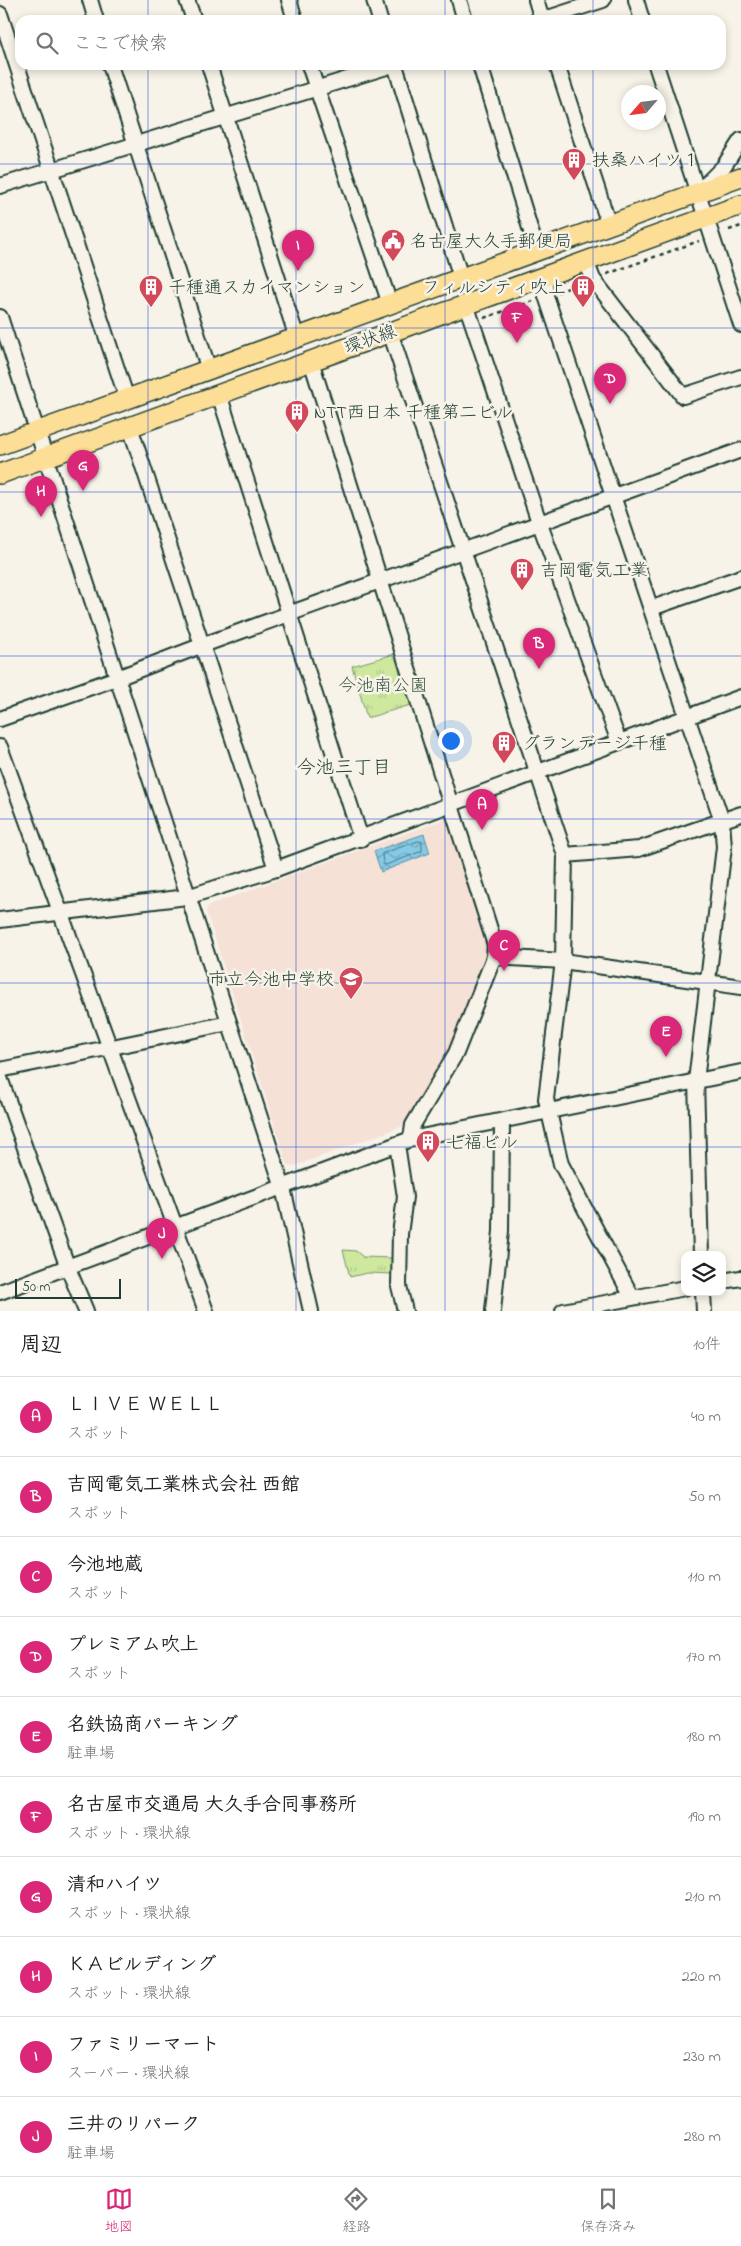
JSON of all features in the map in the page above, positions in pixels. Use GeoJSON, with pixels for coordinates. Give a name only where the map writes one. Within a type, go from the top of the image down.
{"type":"FeatureCollection","features":[{"type":"Feature","properties":{"kind":"main road","name":"環状線"},"geometry":{"type":"LineString","coordinates":[[0,445],[741,177]]}},
{"type":"Feature","properties":{"kind":"main road","name":"環状線"},"geometry":{"type":"LineString","coordinates":[[0,474],[741,205]]}},
{"type":"Feature","properties":{"kind":"street"},"geometry":{"type":"LineString","coordinates":[[90,0],[94,15]]}},
{"type":"Feature","properties":{"kind":"street"},"geometry":{"type":"LineString","coordinates":[[187,0],[192,15]]}},
{"type":"Feature","properties":{"kind":"street"},"geometry":{"type":"LineString","coordinates":[[288,0],[293,15]]}},
{"type":"Feature","properties":{"kind":"street"},"geometry":{"type":"LineString","coordinates":[[374,0],[378,15]]}},
{"type":"Feature","properties":{"kind":"street"},"geometry":{"type":"LineString","coordinates":[[459,0],[464,15]]}},
{"type":"Feature","properties":{"kind":"street"},"geometry":{"type":"LineString","coordinates":[[536,0],[540,15]]}},
{"type":"Feature","properties":{"kind":"street"},"geometry":{"type":"LineString","coordinates":[[557,15],[603,0]]}},
{"type":"Feature","properties":{"kind":"street"},"geometry":{"type":"LineString","coordinates":[[636,0],[640,15]]}},
{"type":"Feature","properties":{"kind":"street"},"geometry":{"type":"LineString","coordinates":[[0,14],[15,60]]}},
{"type":"Feature","properties":{"kind":"street"},"geometry":{"type":"LineString","coordinates":[[18,70],[127,400]]}},
{"type":"Feature","properties":{"kind":"street"},"geometry":{"type":"LineString","coordinates":[[112,70],[209,370]]}},
{"type":"Feature","properties":{"kind":"street"},"geometry":{"type":"LineString","coordinates":[[211,70],[297,338]]}},
{"type":"Feature","properties":{"kind":"street"},"geometry":{"type":"LineString","coordinates":[[311,70],[390,304]]}},
{"type":"Feature","properties":{"kind":"street"},"geometry":{"type":"LineString","coordinates":[[0,186],[377,70]]}},
{"type":"Feature","properties":{"kind":"street"},"geometry":{"type":"LineString","coordinates":[[396,70],[461,278]]}},
{"type":"Feature","properties":{"kind":"street"},"geometry":{"type":"LineString","coordinates":[[482,70],[537,251]]}},
{"type":"Feature","properties":{"kind":"street"},"geometry":{"type":"LineString","coordinates":[[559,70],[609,225]]}},
{"type":"Feature","properties":{"kind":"street"},"geometry":{"type":"LineString","coordinates":[[658,70],[741,325]]}},
{"type":"Feature","properties":{"kind":"street"},"geometry":{"type":"LineString","coordinates":[[698,193],[724,166],[741,140]]}},
{"type":"Feature","properties":{"kind":"street"},"geometry":{"type":"LineString","coordinates":[[586,261],[593,279],[683,396],[741,376]]}},
{"type":"Feature","properties":{"kind":"street"},"geometry":{"type":"LineString","coordinates":[[544,276],[546,296],[689,716],[722,820],[724,847],[696,1081],[701,1251]]}},
{"type":"Feature","properties":{"kind":"street"},"geometry":{"type":"LineString","coordinates":[[466,304],[619,742]]}},
{"type":"Feature","properties":{"kind":"street"},"geometry":{"type":"LineString","coordinates":[[0,317],[283,1188],[311,1311]]}},
{"type":"Feature","properties":{"kind":"street"},"geometry":{"type":"LineString","coordinates":[[390,332],[565,855],[563,961],[546,1099],[561,1164],[632,1297]]}},
{"type":"Feature","properties":{"kind":"street"},"geometry":{"type":"LineString","coordinates":[[311,361],[495,945],[494,956],[456,1052],[413,1125],[411,1139]]}},
{"type":"Feature","properties":{"kind":"street"},"geometry":{"type":"LineString","coordinates":[[219,394],[361,839]]}},
{"type":"Feature","properties":{"kind":"street"},"geometry":{"type":"LineString","coordinates":[[130,427],[276,870]]}},
{"type":"Feature","properties":{"kind":"street"},"geometry":{"type":"LineString","coordinates":[[0,719],[741,450]]}},
{"type":"Feature","properties":{"kind":"street"},"geometry":{"type":"LineString","coordinates":[[652,608],[741,577]]}},
{"type":"Feature","properties":{"kind":"street"},"geometry":{"type":"LineString","coordinates":[[0,920],[187,897],[276,870],[451,803],[741,697]]}},
{"type":"Feature","properties":{"kind":"street"},"geometry":{"type":"LineString","coordinates":[[0,747],[59,914],[206,1311]]}},
{"type":"Feature","properties":{"kind":"street"},"geometry":{"type":"LineString","coordinates":[[565,855],[639,850],[741,814]]}},
{"type":"Feature","properties":{"kind":"street"},"geometry":{"type":"LineString","coordinates":[[494,956],[563,961],[741,987]]}},
{"type":"Feature","properties":{"kind":"street"},"geometry":{"type":"LineString","coordinates":[[0,1070],[229,1022]]}},
{"type":"Feature","properties":{"kind":"street"},"geometry":{"type":"LineString","coordinates":[[0,1292],[411,1139],[741,1072]]}},
{"type":"Feature","properties":{"kind":"street"},"geometry":{"type":"LineString","coordinates":[[0,1078],[68,1268],[86,1311]]}},
{"type":"Feature","properties":{"kind":"street"},"geometry":{"type":"LineString","coordinates":[[493,1311],[502,1232],[502,1122]]}},
{"type":"Feature","properties":{"kind":"street"},"geometry":{"type":"LineString","coordinates":[[397,1144],[404,1197],[400,1234],[399,1286],[405,1311]]}},
{"type":"Feature","properties":{"kind":"street"},"geometry":{"type":"LineString","coordinates":[[726,1280],[741,1278]]}},
{"type":"Feature","properties":{"kind":"street"},"geometry":{"type":"LineString","coordinates":[[568,1311],[681,1289]]}},
{"type":"Feature","properties":{"kind":"street"},"geometry":{"type":"LineString","coordinates":[[703,1296],[704,1311]]}},
{"type":"Feature","properties":{"kind":"path"},"geometry":{"type":"LineString","coordinates":[[729,230],[741,226]]}},
{"type":"Feature","properties":{"kind":"path"},"geometry":{"type":"LineString","coordinates":[[600,276],[700,241]]}},
{"type":"Feature","properties":{"kind":"path"},"geometry":{"type":"LineString","coordinates":[[552,294],[585,282]]}},
{"type":"Feature","properties":{"kind":"path"},"geometry":{"type":"LineString","coordinates":[[481,319],[539,298]]}},
{"type":"Feature","properties":{"kind":"shaded area","name":"市立今池中学校"},"geometry":{"type":"Polygon","coordinates":[[[445,819],[450,821],[489,948],[449,1051],[403,1126],[292,1167],[287,1164],[206,911],[209,905],[445,819]]]}},
{"type":"Feature","properties":{"kind":"green space","name":"今池南公園"},"geometry":{"type":"Polygon","coordinates":[[[398,653],[414,704],[367,718],[352,666],[398,653]]]}},
{"type":"Feature","properties":{"kind":"green space"},"geometry":{"type":"Polygon","coordinates":[[[343,1250],[356,1251],[363,1257],[392,1258],[393,1274],[367,1273],[350,1277],[343,1250]]]}},
{"type":"Feature","properties":{"kind":"water"},"geometry":{"type":"Polygon","coordinates":[[[424,834],[430,853],[381,872],[374,851],[424,834]]]}},
{"type":"Feature","properties":{"kind":"place","name":"扶桑ハイツ１"},"geometry":{"type":"Point","coordinates":[574,181]}},
{"type":"Feature","properties":{"kind":"place","name":"名古屋大久手郵便局"},"geometry":{"type":"Point","coordinates":[393,262]}},
{"type":"Feature","properties":{"kind":"place","name":"ファミリーマート"},"geometry":{"type":"Point","coordinates":[298,271]}},
{"type":"Feature","properties":{"kind":"place","name":"千種通スカイマンション"},"geometry":{"type":"Point","coordinates":[151,308]}},
{"type":"Feature","properties":{"kind":"place","name":"フィルシティ吹上"},"geometry":{"type":"Point","coordinates":[583,308]}},
{"type":"Feature","properties":{"kind":"place","name":"名古屋市交通局 大久手合同事務所"},"geometry":{"type":"Point","coordinates":[517,343]}},
{"type":"Feature","properties":{"kind":"place","name":"プレミアム吹上"},"geometry":{"type":"Point","coordinates":[610,404]}},
{"type":"Feature","properties":{"kind":"place","name":"NTT西日本 千種第二ビル"},"geometry":{"type":"Point","coordinates":[297,433]}},
{"type":"Feature","properties":{"kind":"place","name":"清和ハイツ"},"geometry":{"type":"Point","coordinates":[83,491]}},
{"type":"Feature","properties":{"kind":"place","name":"ＫＡビルディング"},"geometry":{"type":"Point","coordinates":[41,517]}},
{"type":"Feature","properties":{"kind":"place","name":"吉岡電気工業"},"geometry":{"type":"Point","coordinates":[522,591]}},
{"type":"Feature","properties":{"kind":"place","name":"吉岡電気工業株式会社 西館"},"geometry":{"type":"Point","coordinates":[539,669]}},
{"type":"Feature","properties":{"kind":"place","name":"グランデージ千種"},"geometry":{"type":"Point","coordinates":[504,764]}},
{"type":"Feature","properties":{"kind":"place","name":"ＬＩＶＥ ＷＥＬＬ"},"geometry":{"type":"Point","coordinates":[482,830]}},
{"type":"Feature","properties":{"kind":"place","name":"今池地蔵"},"geometry":{"type":"Point","coordinates":[504,971]}},
{"type":"Feature","properties":{"kind":"place","name":"市立今池中学校"},"geometry":{"type":"Point","coordinates":[351,1000]}},
{"type":"Feature","properties":{"kind":"place","name":"名鉄協商パーキング"},"geometry":{"type":"Point","coordinates":[666,1057]}},
{"type":"Feature","properties":{"kind":"place","name":"七福ビル"},"geometry":{"type":"Point","coordinates":[428,1163]}},
{"type":"Feature","properties":{"kind":"place","name":"三井のリパーク"},"geometry":{"type":"Point","coordinates":[162,1259]}},
{"type":"Feature","properties":{"kind":"district","name":"今池三丁目"},"geometry":{"type":"Point","coordinates":[344,766]}}]}
